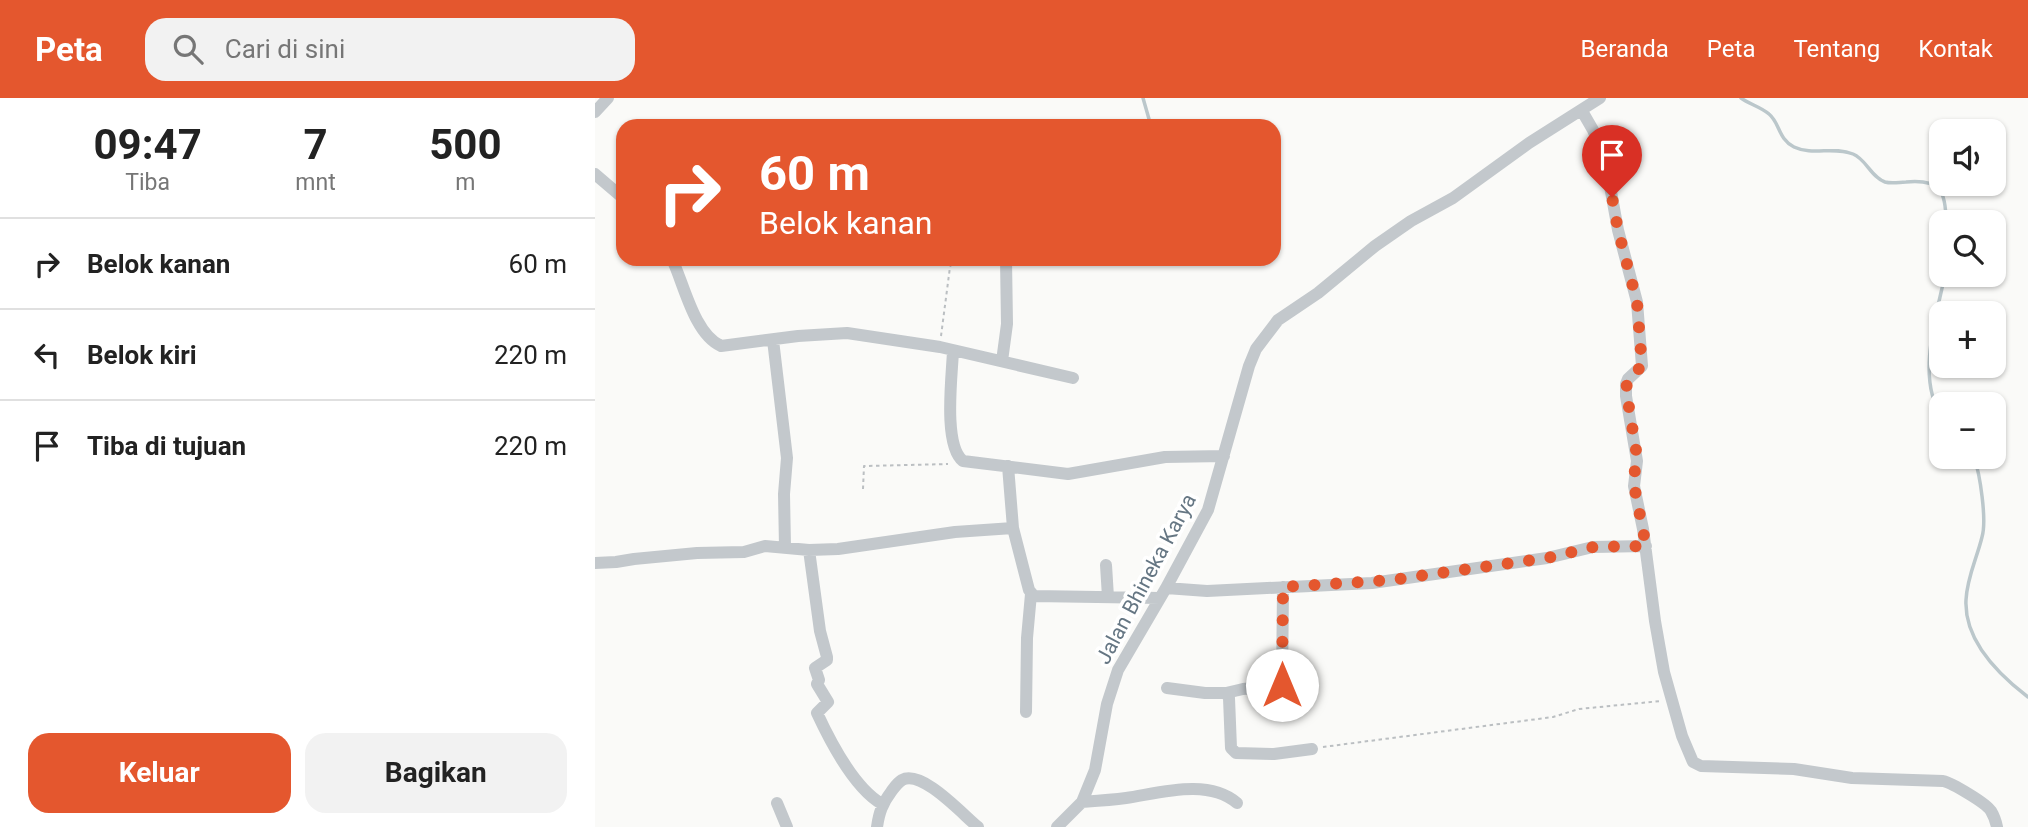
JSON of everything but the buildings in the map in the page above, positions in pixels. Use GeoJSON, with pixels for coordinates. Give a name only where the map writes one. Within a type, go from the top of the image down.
{"type":"FeatureCollection","features":[{"type":"Feature","properties":{"kind":"street"},"geometry":{"type":"LineString","coordinates":[[595,111],[608,98]]}},
{"type":"Feature","properties":{"kind":"street","name":"Jalan Bhineka Karya"},"geometry":{"type":"LineString","coordinates":[[1057,827],[1082,802],[1099,757],[1107,704],[1114,679],[1208,510],[1256,349],[1278,320],[1318,293],[1375,246],[1411,221],[1453,198],[1600,98]]}},
{"type":"Feature","properties":{"kind":"street"},"geometry":{"type":"LineString","coordinates":[[1581,111],[1593,130],[1605,159],[1618,230],[1637,302],[1642,366],[1626,383],[1636,450],[1634,485],[1646,546],[1664,671],[1682,736],[1692,760],[1698,765],[1794,769],[1841,777],[1943,781],[1982,803],[1990,810],[1997,827]]}},
{"type":"Feature","properties":{"kind":"street"},"geometry":{"type":"LineString","coordinates":[[595,174],[616,192]]}},
{"type":"Feature","properties":{"kind":"street"},"geometry":{"type":"LineString","coordinates":[[675,266],[702,329],[713,342],[721,346],[847,333],[947,349],[1073,377]]}},
{"type":"Feature","properties":{"kind":"street"},"geometry":{"type":"LineString","coordinates":[[1002,361],[1007,324],[1006,266]]}},
{"type":"Feature","properties":{"kind":"street"},"geometry":{"type":"LineString","coordinates":[[773,340],[787,458],[784,494],[785,547]]}},
{"type":"Feature","properties":{"kind":"street"},"geometry":{"type":"LineString","coordinates":[[947,349],[954,451],[963,461],[1068,474],[1165,457],[1224,456]]}},
{"type":"Feature","properties":{"kind":"street"},"geometry":{"type":"LineString","coordinates":[[1009,466],[1013,527],[1031,594],[1027,638],[1026,712]]}},
{"type":"Feature","properties":{"kind":"street"},"geometry":{"type":"LineString","coordinates":[[595,563],[697,553],[744,552],[765,546],[809,550],[838,549],[955,532],[1013,527]]}},
{"type":"Feature","properties":{"kind":"street"},"geometry":{"type":"LineString","coordinates":[[1031,594],[1037,597],[1108,597],[1398,580],[1547,558],[1593,547],[1646,546]]}},
{"type":"Feature","properties":{"kind":"street"},"geometry":{"type":"LineString","coordinates":[[809,550],[820,631],[827,657],[815,668],[817,684],[828,702],[817,713],[841,759],[870,795],[882,804]]}},
{"type":"Feature","properties":{"kind":"street"},"geometry":{"type":"LineString","coordinates":[[1106,565],[1108,597]]}},
{"type":"Feature","properties":{"kind":"street"},"geometry":{"type":"LineString","coordinates":[[1282,685],[1283,587]]}},
{"type":"Feature","properties":{"kind":"street"},"geometry":{"type":"LineString","coordinates":[[1167,688],[1226,693],[1307,683]]}},
{"type":"Feature","properties":{"kind":"street"},"geometry":{"type":"LineString","coordinates":[[1226,693],[1229,698],[1231,748],[1235,753],[1274,754],[1312,749]]}},
{"type":"Feature","properties":{"kind":"street"},"geometry":{"type":"LineString","coordinates":[[877,827],[882,804],[902,780],[918,779],[978,827]]}},
{"type":"Feature","properties":{"kind":"street"},"geometry":{"type":"LineString","coordinates":[[1082,802],[1203,790],[1225,794],[1237,803]]}},
{"type":"Feature","properties":{"kind":"street"},"geometry":{"type":"LineString","coordinates":[[777,803],[787,827]]}},
{"type":"Feature","properties":{"kind":"path"},"geometry":{"type":"LineString","coordinates":[[947,349],[951,266]]}},
{"type":"Feature","properties":{"kind":"path"},"geometry":{"type":"LineString","coordinates":[[863,489],[865,466],[953,464],[963,461]]}},
{"type":"Feature","properties":{"kind":"path"},"geometry":{"type":"LineString","coordinates":[[1312,749],[1553,717],[1579,709],[1672,699]]}},
{"type":"Feature","properties":{"kind":"waterway"},"geometry":{"type":"LineString","coordinates":[[1143,98],[1149,119]]}},
{"type":"Feature","properties":{"kind":"waterway"},"geometry":{"type":"LineString","coordinates":[[1741,98],[1769,114],[1785,140],[1794,147],[1808,151],[1853,154],[1885,182],[1927,182],[1939,189],[1945,210]]}},
{"type":"Feature","properties":{"kind":"waterway"},"geometry":{"type":"LineString","coordinates":[[1932,392],[1929,365],[1942,287]]}},
{"type":"Feature","properties":{"kind":"waterway"},"geometry":{"type":"LineString","coordinates":[[1977,469],[1984,520],[1980,545],[1968,583],[1967,615],[1985,655],[2005,678],[2028,697]]}},
{"type":"Feature","properties":{"kind":"route"},"geometry":{"type":"LineString","coordinates":[[1282,685],[1283,587],[1372,583],[1547,558],[1606,545],[1646,546],[1634,485],[1637,461],[1626,396],[1628,379],[1642,366],[1637,302],[1612,197]]}}]}
